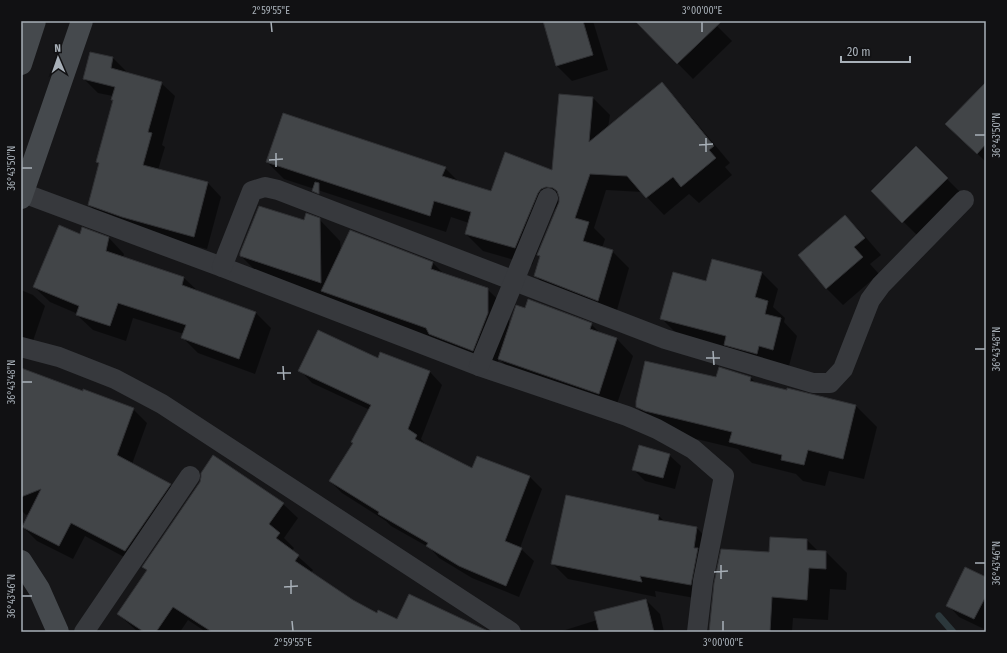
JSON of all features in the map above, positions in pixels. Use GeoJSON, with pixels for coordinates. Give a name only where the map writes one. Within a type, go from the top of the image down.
{"type":"FeatureCollection","features":[{"type":"Feature","properties":{"kind":"street"},"geometry":{"type":"LineString","coordinates":[[21,64],[35,21]]}},
{"type":"Feature","properties":{"kind":"street"},"geometry":{"type":"LineString","coordinates":[[82,21],[22,196],[222,267],[479,366],[627,416],[657,429],[693,448],[724,476],[703,581],[697,632]]}},
{"type":"Feature","properties":{"kind":"street"},"geometry":{"type":"LineString","coordinates":[[222,267],[252,191],[265,187],[278,190],[665,339],[813,383],[830,383],[843,369],[870,300],[881,285],[964,200]]}},
{"type":"Feature","properties":{"kind":"street"},"geometry":{"type":"LineString","coordinates":[[479,366],[548,198]]}},
{"type":"Feature","properties":{"kind":"street"},"geometry":{"type":"LineString","coordinates":[[21,347],[59,357],[115,379],[162,404],[511,632]]}},
{"type":"Feature","properties":{"kind":"street"},"geometry":{"type":"LineString","coordinates":[[84,632],[190,476]]}},
{"type":"Feature","properties":{"kind":"street"},"geometry":{"type":"LineString","coordinates":[[21,561],[39,589],[58,632]]}},
{"type":"Feature","properties":{"kind":"building"},"geometry":{"type":"Polygon","coordinates":[[[543,21],[583,21],[593,55],[556,66],[543,21]]]}},
{"type":"Feature","properties":{"kind":"building"},"geometry":{"type":"Polygon","coordinates":[[[635,21],[722,21],[677,64],[635,21]]]}},
{"type":"Feature","properties":{"kind":"building"},"geometry":{"type":"Polygon","coordinates":[[[90,52],[113,57],[111,68],[162,82],[148,132],[152,133],[143,165],[208,182],[194,237],[122,217],[88,205],[99,163],[96,162],[113,100],[111,100],[115,87],[83,79],[90,52]]]}},
{"type":"Feature","properties":{"kind":"building"},"geometry":{"type":"Polygon","coordinates":[[[662,82],[714,146],[709,150],[716,158],[681,187],[673,177],[646,198],[627,176],[590,174],[575,218],[589,222],[583,241],[613,250],[598,301],[534,276],[540,256],[537,255],[559,202],[557,191],[553,188],[546,187],[541,189],[538,193],[515,248],[465,234],[471,212],[434,201],[430,216],[266,162],[283,113],[446,167],[442,176],[491,191],[505,152],[552,170],[559,94],[593,97],[589,142],[662,82]]]}},
{"type":"Feature","properties":{"kind":"building"},"geometry":{"type":"Polygon","coordinates":[[[986,82],[986,144],[977,154],[945,124],[986,82]]]}},
{"type":"Feature","properties":{"kind":"building"},"geometry":{"type":"Polygon","coordinates":[[[916,146],[948,178],[902,223],[871,191],[916,146]]]}},
{"type":"Feature","properties":{"kind":"building"},"geometry":{"type":"Polygon","coordinates":[[[315,182],[319,183],[319,194],[312,191],[315,182]]]}},
{"type":"Feature","properties":{"kind":"building"},"geometry":{"type":"Polygon","coordinates":[[[259,206],[304,220],[306,213],[320,218],[321,283],[240,256],[259,206]]]}},
{"type":"Feature","properties":{"kind":"building"},"geometry":{"type":"Polygon","coordinates":[[[845,215],[865,238],[854,247],[863,257],[826,289],[798,255],[845,215]]]}},
{"type":"Feature","properties":{"kind":"building"},"geometry":{"type":"Polygon","coordinates":[[[59,225],[80,234],[82,227],[109,237],[106,251],[184,277],[182,285],[256,312],[239,359],[181,338],[186,325],[118,303],[110,326],[76,315],[79,306],[33,287],[59,225]]]}},
{"type":"Feature","properties":{"kind":"building"},"geometry":{"type":"Polygon","coordinates":[[[350,230],[433,262],[431,269],[488,288],[488,313],[473,351],[429,334],[426,328],[321,291],[350,230]]]}},
{"type":"Feature","properties":{"kind":"building"},"geometry":{"type":"Polygon","coordinates":[[[712,259],[762,272],[755,297],[768,301],[765,314],[781,318],[773,350],[759,346],[757,354],[724,345],[726,336],[660,319],[673,272],[706,281],[712,259]]]}},
{"type":"Feature","properties":{"kind":"building"},"geometry":{"type":"Polygon","coordinates":[[[528,299],[592,323],[590,329],[617,338],[599,394],[498,359],[516,305],[525,308],[528,299]]]}},
{"type":"Feature","properties":{"kind":"building"},"geometry":{"type":"Polygon","coordinates":[[[318,330],[378,358],[380,352],[430,371],[408,429],[417,435],[415,439],[472,468],[477,456],[530,476],[505,541],[522,548],[506,586],[459,566],[426,546],[428,543],[378,514],[379,512],[329,481],[353,443],[351,442],[371,405],[298,371],[318,330]]]}},
{"type":"Feature","properties":{"kind":"building"},"geometry":{"type":"Polygon","coordinates":[[[645,361],[716,377],[719,367],[751,377],[750,381],[787,390],[787,388],[856,405],[843,459],[808,450],[804,465],[781,460],[782,455],[729,442],[732,432],[645,411],[636,407],[645,361]]]}},
{"type":"Feature","properties":{"kind":"building"},"geometry":{"type":"Polygon","coordinates":[[[21,368],[134,408],[117,455],[171,484],[125,551],[71,523],[59,546],[22,527],[41,489],[21,497],[21,368]]]}},
{"type":"Feature","properties":{"kind":"building"},"geometry":{"type":"Polygon","coordinates":[[[639,445],[670,454],[663,478],[632,470],[639,445]]]}},
{"type":"Feature","properties":{"kind":"building"},"geometry":{"type":"Polygon","coordinates":[[[213,455],[284,503],[269,524],[280,533],[276,538],[299,555],[295,561],[353,600],[377,613],[378,610],[397,619],[409,594],[490,632],[212,632],[173,607],[156,632],[144,632],[117,614],[147,570],[142,567],[200,482],[201,473],[213,455]]]}},
{"type":"Feature","properties":{"kind":"building"},"geometry":{"type":"Polygon","coordinates":[[[566,495],[659,515],[658,520],[697,527],[694,548],[698,548],[691,585],[640,576],[642,582],[551,564],[566,495]]]}},
{"type":"Feature","properties":{"kind":"building"},"geometry":{"type":"Polygon","coordinates":[[[770,537],[807,539],[807,550],[826,551],[826,569],[809,568],[807,600],[772,597],[770,632],[709,632],[714,583],[721,549],[769,552],[770,537]]]}},
{"type":"Feature","properties":{"kind":"building"},"geometry":{"type":"Polygon","coordinates":[[[965,567],[986,577],[986,596],[974,619],[946,606],[965,567]]]}},
{"type":"Feature","properties":{"kind":"building"},"geometry":{"type":"Polygon","coordinates":[[[646,599],[654,632],[599,632],[594,612],[646,599]]]}},
{"type":"Feature","properties":{"kind":"waterway"},"geometry":{"type":"LineString","coordinates":[[939,616],[953,632]]}}]}
